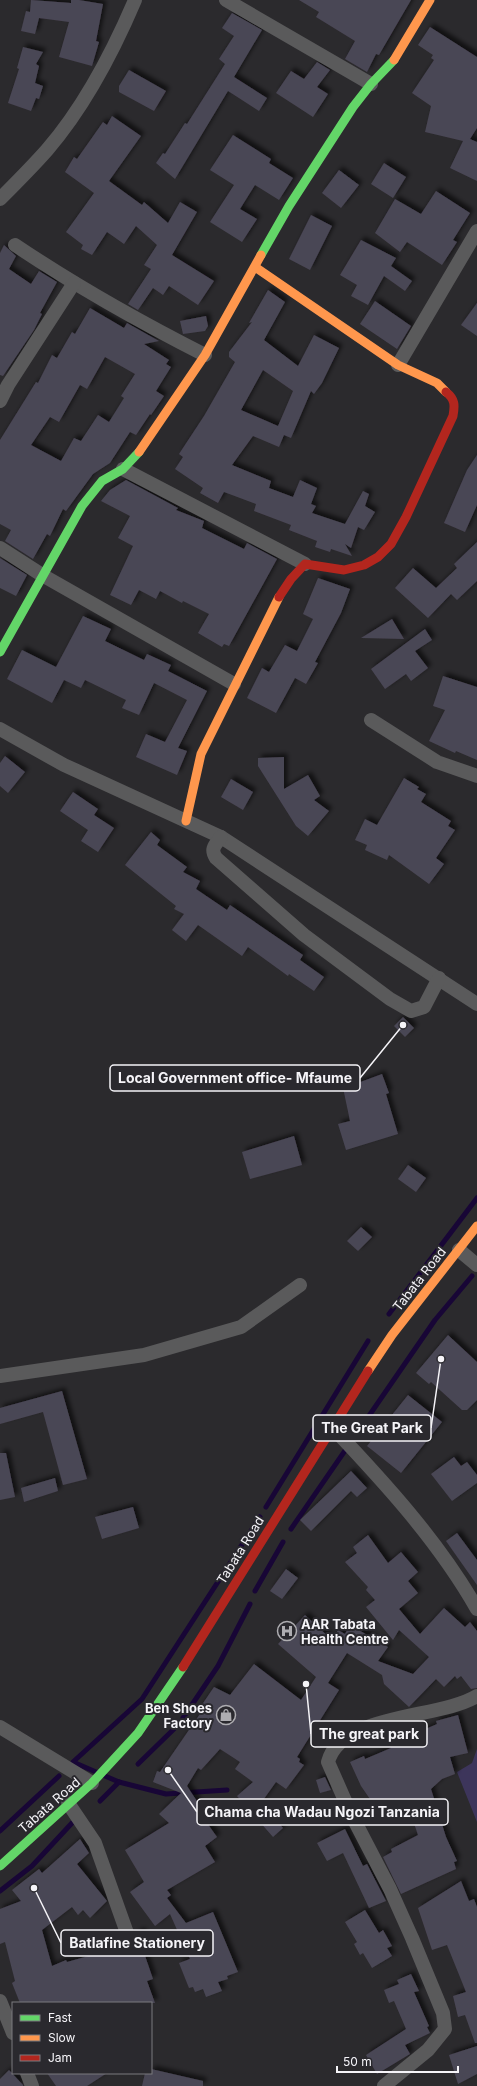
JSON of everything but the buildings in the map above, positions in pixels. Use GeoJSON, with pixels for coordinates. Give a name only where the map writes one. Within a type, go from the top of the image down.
{"type":"FeatureCollection","features":[{"type":"Feature","properties":{"kind":"street"},"geometry":{"type":"LineString","coordinates":[[0,199],[47,150],[88,94],[109,58],[135,0]]}},
{"type":"Feature","properties":{"kind":"street"},"geometry":{"type":"LineString","coordinates":[[226,0],[371,84]]}},
{"type":"Feature","properties":{"kind":"street"},"geometry":{"type":"LineString","coordinates":[[0,652],[82,506],[102,481],[123,469],[134,459],[154,431],[205,355],[289,206],[353,107],[371,84],[394,60],[430,0]]}},
{"type":"Feature","properties":{"kind":"street"},"geometry":{"type":"LineString","coordinates":[[398,365],[477,231]]}},
{"type":"Feature","properties":{"kind":"street"},"geometry":{"type":"LineString","coordinates":[[15,245],[74,283],[147,326],[205,355]]}},
{"type":"Feature","properties":{"kind":"street"},"geometry":{"type":"LineString","coordinates":[[123,469],[306,564],[344,570],[364,565],[378,557],[391,544],[413,502],[453,416],[455,406],[452,397],[437,383],[398,365],[255,267]]}},
{"type":"Feature","properties":{"kind":"street"},"geometry":{"type":"LineString","coordinates":[[0,400],[8,385],[74,283]]}},
{"type":"Feature","properties":{"kind":"street"},"geometry":{"type":"LineString","coordinates":[[0,548],[42,576],[234,684]]}},
{"type":"Feature","properties":{"kind":"street"},"geometry":{"type":"LineString","coordinates":[[186,821],[201,754],[234,684],[280,596],[290,579],[306,564]]}},
{"type":"Feature","properties":{"kind":"street"},"geometry":{"type":"LineString","coordinates":[[371,720],[437,762],[477,776]]}},
{"type":"Feature","properties":{"kind":"street"},"geometry":{"type":"LineString","coordinates":[[0,729],[64,765],[221,837],[477,1004]]}},
{"type":"Feature","properties":{"kind":"street"},"geometry":{"type":"LineString","coordinates":[[221,837],[213,848],[213,853],[216,858],[304,935],[390,999],[411,1011],[424,1007],[439,978]]}},
{"type":"Feature","properties":{"kind":"street","name":"Tabata Road"},"geometry":{"type":"LineString","coordinates":[[0,1866],[68,1803],[92,1783],[138,1734],[170,1688],[332,1427],[392,1335],[477,1226]]}},
{"type":"Feature","properties":{"kind":"street"},"geometry":{"type":"LineString","coordinates":[[459,1250],[477,1265]]}},
{"type":"Feature","properties":{"kind":"street"},"geometry":{"type":"LineString","coordinates":[[0,1376],[144,1355],[234,1329],[241,1326],[300,1285]]}},
{"type":"Feature","properties":{"kind":"street"},"geometry":{"type":"LineString","coordinates":[[332,1427],[399,1500],[465,1588],[477,1609]]}},
{"type":"Feature","properties":{"kind":"street"},"geometry":{"type":"LineString","coordinates":[[384,2086],[428,2050],[446,2029],[443,2013],[412,1938],[390,1889],[350,1812],[328,1762],[330,1754],[337,1744],[357,1732],[401,1718],[467,1702],[477,1696]]}},
{"type":"Feature","properties":{"kind":"street"},"geometry":{"type":"LineString","coordinates":[[0,1727],[92,1783]]}},
{"type":"Feature","properties":{"kind":"street"},"geometry":{"type":"LineString","coordinates":[[68,1803],[95,1843],[132,1947]]}},
{"type":"Feature","properties":{"kind":"street"},"geometry":{"type":"LineString","coordinates":[[0,2001],[12,2031]]}},
{"type":"Feature","properties":{"kind":"street"},"geometry":{"type":"LineString","coordinates":[[27,2074],[32,2086]]}},
{"type":"Feature","properties":{"kind":"shaded area"},"geometry":{"type":"Polygon","coordinates":[[[477,1749],[477,1822],[457,1772],[472,1763],[477,1749]]]}},
{"type":"Feature","properties":{"kind":"waterway"},"geometry":{"type":"LineString","coordinates":[[389,1314],[477,1198]]}},
{"type":"Feature","properties":{"kind":"waterway"},"geometry":{"type":"LineString","coordinates":[[291,1529],[435,1320],[472,1276]]}},
{"type":"Feature","properties":{"kind":"waterway"},"geometry":{"type":"LineString","coordinates":[[266,1507],[368,1341]]}},
{"type":"Feature","properties":{"kind":"waterway"},"geometry":{"type":"LineString","coordinates":[[96,1772],[73,1762],[142,1699],[260,1517]]}},
{"type":"Feature","properties":{"kind":"waterway"},"geometry":{"type":"LineString","coordinates":[[255,1591],[283,1542]]}},
{"type":"Feature","properties":{"kind":"waterway"},"geometry":{"type":"LineString","coordinates":[[183,1718],[218,1666],[250,1604]]}},
{"type":"Feature","properties":{"kind":"waterway"},"geometry":{"type":"LineString","coordinates":[[138,1764],[176,1727]]}},
{"type":"Feature","properties":{"kind":"waterway"},"geometry":{"type":"LineString","coordinates":[[0,1831],[59,1776]]}},
{"type":"Feature","properties":{"kind":"waterway"},"geometry":{"type":"LineString","coordinates":[[105,1776],[119,1782],[166,1794],[227,1790]]}},
{"type":"Feature","properties":{"kind":"waterway"},"geometry":{"type":"LineString","coordinates":[[100,1801],[119,1782]]}},
{"type":"Feature","properties":{"kind":"waterway"},"geometry":{"type":"LineString","coordinates":[[0,1891],[32,1866],[72,1823]]}},
{"type":"Feature","properties":{"kind":"traffic: fast"},"geometry":{"type":"LineString","coordinates":[[261,255],[289,206],[353,107],[371,84],[394,60]]}},
{"type":"Feature","properties":{"kind":"traffic: fast"},"geometry":{"type":"LineString","coordinates":[[0,652],[82,506],[102,481],[123,469],[139,452]]}},
{"type":"Feature","properties":{"kind":"traffic: fast"},"geometry":{"type":"LineString","coordinates":[[0,1866],[92,1783],[138,1733],[183,1667]]}},
{"type":"Feature","properties":{"kind":"traffic: slow"},"geometry":{"type":"LineString","coordinates":[[394,60],[430,0]]}},
{"type":"Feature","properties":{"kind":"traffic: slow"},"geometry":{"type":"LineString","coordinates":[[139,452],[205,355],[261,255]]}},
{"type":"Feature","properties":{"kind":"traffic: slow"},"geometry":{"type":"LineString","coordinates":[[255,267],[398,365],[437,383],[446,392]]}},
{"type":"Feature","properties":{"kind":"traffic: slow"},"geometry":{"type":"LineString","coordinates":[[186,821],[201,754],[279,597]]}},
{"type":"Feature","properties":{"kind":"traffic: slow"},"geometry":{"type":"LineString","coordinates":[[368,1371],[392,1335],[477,1226]]}},
{"type":"Feature","properties":{"kind":"traffic: jam"},"geometry":{"type":"LineString","coordinates":[[279,597],[291,579],[305,564],[344,570],[364,565],[378,557],[391,544],[406,517],[453,416],[454,402],[446,392]]}},
{"type":"Feature","properties":{"kind":"traffic: jam"},"geometry":{"type":"LineString","coordinates":[[183,1667],[368,1371]]}},
{"type":"Feature","properties":{"kind":"place","name":"Local Government office- Mfaume"},"geometry":{"type":"Point","coordinates":[403,1025]}},
{"type":"Feature","properties":{"kind":"place","name":"The Great Park"},"geometry":{"type":"Point","coordinates":[441,1359]}},
{"type":"Feature","properties":{"kind":"place","name":"AAR Tabata Health Centre"},"geometry":{"type":"Point","coordinates":[287,1631]}},
{"type":"Feature","properties":{"kind":"place","name":"The great park"},"geometry":{"type":"Point","coordinates":[306,1684]}},
{"type":"Feature","properties":{"kind":"place","name":"Ben Shoes Factory"},"geometry":{"type":"Point","coordinates":[226,1715]}},
{"type":"Feature","properties":{"kind":"place","name":"Chama cha Wadau Ngozi Tanzania"},"geometry":{"type":"Point","coordinates":[168,1770]}},
{"type":"Feature","properties":{"kind":"place","name":"Batlafine Stationery"},"geometry":{"type":"Point","coordinates":[34,1888]}}]}
